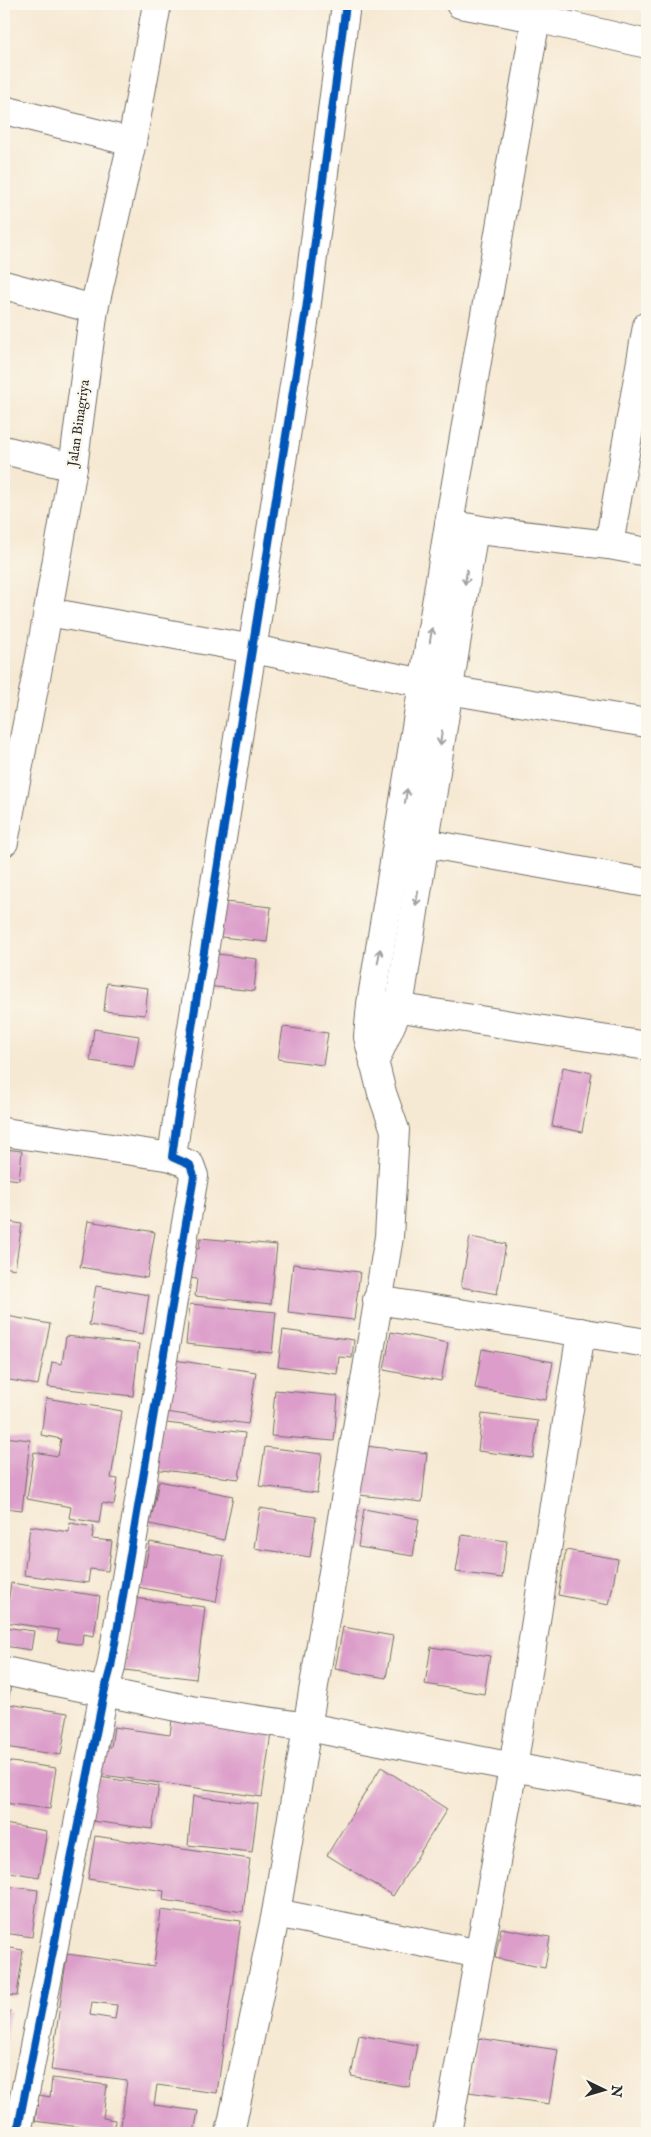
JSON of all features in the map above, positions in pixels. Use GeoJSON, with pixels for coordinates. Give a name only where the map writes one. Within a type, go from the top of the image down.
{"type":"FeatureCollection","features":[{"type":"Feature","properties":{"kind":"street","name":"Jalan Binagriya"},"geometry":{"type":"LineString","coordinates":[[4,842],[48,612],[73,467],[94,309],[132,142],[157,4]]}},
{"type":"Feature","properties":{"kind":"street"},"geometry":{"type":"LineString","coordinates":[[172,1157],[306,310],[346,4]]}},
{"type":"Feature","properties":{"kind":"street"},"geometry":{"type":"LineString","coordinates":[[460,4],[536,18],[647,44]]}},
{"type":"Feature","properties":{"kind":"street"},"geometry":{"type":"LineString","coordinates":[[230,2133],[276,1913],[389,1237],[395,1130],[368,1037],[371,1004],[399,839],[436,686],[536,18]]}},
{"type":"Feature","properties":{"kind":"street"},"geometry":{"type":"LineString","coordinates":[[4,110],[132,142]]}},
{"type":"Feature","properties":{"kind":"street"},"geometry":{"type":"LineString","coordinates":[[4,285],[94,309]]}},
{"type":"Feature","properties":{"kind":"street"},"geometry":{"type":"LineString","coordinates":[[609,545],[642,382],[647,326]]}},
{"type":"Feature","properties":{"kind":"street"},"geometry":{"type":"LineString","coordinates":[[4,450],[73,467]]}},
{"type":"Feature","properties":{"kind":"street"},"geometry":{"type":"LineString","coordinates":[[461,526],[609,545],[647,552]]}},
{"type":"Feature","properties":{"kind":"street"},"geometry":{"type":"LineString","coordinates":[[48,612],[253,649],[436,686],[647,723]]}},
{"type":"Feature","properties":{"kind":"street"},"geometry":{"type":"LineString","coordinates":[[374,1063],[399,1007],[426,844],[436,686]]}},
{"type":"Feature","properties":{"kind":"street"},"geometry":{"type":"LineString","coordinates":[[399,839],[647,883]]}},
{"type":"Feature","properties":{"kind":"street"},"geometry":{"type":"LineString","coordinates":[[371,1004],[647,1046]]}},
{"type":"Feature","properties":{"kind":"street"},"geometry":{"type":"LineString","coordinates":[[4,1132],[172,1157],[190,1165],[194,1176],[111,1667],[104,1693],[17,2133]]}},
{"type":"Feature","properties":{"kind":"street"},"geometry":{"type":"LineString","coordinates":[[377,1300],[647,1343]]}},
{"type":"Feature","properties":{"kind":"street"},"geometry":{"type":"LineString","coordinates":[[447,2133],[513,1768],[581,1332]]}},
{"type":"Feature","properties":{"kind":"street"},"geometry":{"type":"LineString","coordinates":[[4,1672],[191,1710],[308,1727],[647,1794]]}},
{"type":"Feature","properties":{"kind":"street"},"geometry":{"type":"LineString","coordinates":[[276,1913],[480,1954]]}},
{"type":"Feature","properties":{"kind":"building"},"geometry":{"type":"Polygon","coordinates":[[[216,901],[271,907],[267,942],[212,936],[216,901]]]}},
{"type":"Feature","properties":{"kind":"building"},"geometry":{"type":"Polygon","coordinates":[[[210,953],[257,959],[254,991],[206,986],[210,953]]]}},
{"type":"Feature","properties":{"kind":"building"},"geometry":{"type":"Polygon","coordinates":[[[107,983],[148,988],[145,1015],[104,1011],[107,983]]]}},
{"type":"Feature","properties":{"kind":"building"},"geometry":{"type":"Polygon","coordinates":[[[283,1027],[328,1033],[323,1065],[278,1059],[283,1027]]]}},
{"type":"Feature","properties":{"kind":"building"},"geometry":{"type":"Polygon","coordinates":[[[94,1029],[139,1036],[134,1067],[90,1061],[94,1029]]]}},
{"type":"Feature","properties":{"kind":"building"},"geometry":{"type":"Polygon","coordinates":[[[563,1067],[592,1073],[582,1132],[552,1126],[563,1067]]]}},
{"type":"Feature","properties":{"kind":"building"},"geometry":{"type":"Polygon","coordinates":[[[4,1149],[22,1151],[19,1180],[4,1178],[4,1149]]]}},
{"type":"Feature","properties":{"kind":"building"},"geometry":{"type":"Polygon","coordinates":[[[4,1221],[22,1224],[15,1269],[4,1267],[4,1221]]]}},
{"type":"Feature","properties":{"kind":"building"},"geometry":{"type":"Polygon","coordinates":[[[88,1221],[155,1232],[147,1278],[80,1267],[88,1221]]]}},
{"type":"Feature","properties":{"kind":"building"},"geometry":{"type":"Polygon","coordinates":[[[470,1237],[506,1244],[497,1294],[461,1287],[470,1237]]]}},
{"type":"Feature","properties":{"kind":"building"},"geometry":{"type":"Polygon","coordinates":[[[200,1238],[277,1245],[271,1304],[195,1296],[197,1279],[189,1278],[192,1248],[199,1249],[200,1238]]]}},
{"type":"Feature","properties":{"kind":"building"},"geometry":{"type":"Polygon","coordinates":[[[293,1264],[360,1272],[354,1320],[288,1312],[293,1264]]]}},
{"type":"Feature","properties":{"kind":"building"},"geometry":{"type":"Polygon","coordinates":[[[96,1286],[149,1295],[143,1334],[89,1325],[96,1286]]]}},
{"type":"Feature","properties":{"kind":"building"},"geometry":{"type":"Polygon","coordinates":[[[190,1304],[276,1312],[272,1353],[186,1344],[190,1304]]]}},
{"type":"Feature","properties":{"kind":"building"},"geometry":{"type":"Polygon","coordinates":[[[7,1316],[50,1324],[38,1385],[4,1379],[4,1328],[7,1316]]]}},
{"type":"Feature","properties":{"kind":"building"},"geometry":{"type":"Polygon","coordinates":[[[283,1330],[354,1340],[352,1358],[339,1357],[337,1374],[278,1366],[283,1330]]]}},
{"type":"Feature","properties":{"kind":"building"},"geometry":{"type":"Polygon","coordinates":[[[391,1332],[448,1343],[441,1381],[384,1370],[391,1332]]]}},
{"type":"Feature","properties":{"kind":"building"},"geometry":{"type":"Polygon","coordinates":[[[66,1336],[139,1344],[133,1396],[48,1387],[52,1362],[62,1364],[66,1336]]]}},
{"type":"Feature","properties":{"kind":"building"},"geometry":{"type":"Polygon","coordinates":[[[482,1349],[553,1362],[546,1400],[475,1388],[482,1349]]]}},
{"type":"Feature","properties":{"kind":"building"},"geometry":{"type":"Polygon","coordinates":[[[167,1359],[256,1372],[248,1424],[159,1411],[167,1359]]]}},
{"type":"Feature","properties":{"kind":"building"},"geometry":{"type":"Polygon","coordinates":[[[275,1390],[338,1396],[334,1441],[271,1436],[275,1390]]]}},
{"type":"Feature","properties":{"kind":"building"},"geometry":{"type":"Polygon","coordinates":[[[46,1398],[122,1411],[111,1478],[118,1479],[114,1505],[102,1503],[99,1523],[69,1518],[71,1507],[27,1499],[34,1452],[58,1456],[61,1439],[41,1435],[46,1398]]]}},
{"type":"Feature","properties":{"kind":"building"},"geometry":{"type":"Polygon","coordinates":[[[482,1414],[538,1421],[533,1458],[478,1451],[482,1414]]]}},
{"type":"Feature","properties":{"kind":"building"},"geometry":{"type":"Polygon","coordinates":[[[159,1422],[245,1433],[239,1479],[153,1469],[159,1422]]]}},
{"type":"Feature","properties":{"kind":"building"},"geometry":{"type":"Polygon","coordinates":[[[4,1437],[30,1440],[22,1510],[4,1508],[4,1437]]]}},
{"type":"Feature","properties":{"kind":"building"},"geometry":{"type":"Polygon","coordinates":[[[365,1446],[427,1453],[422,1502],[359,1495],[365,1446]]]}},
{"type":"Feature","properties":{"kind":"building"},"geometry":{"type":"Polygon","coordinates":[[[265,1447],[322,1454],[317,1493],[259,1486],[265,1447]]]}},
{"type":"Feature","properties":{"kind":"building"},"geometry":{"type":"Polygon","coordinates":[[[159,1481],[233,1496],[224,1540],[150,1524],[159,1481]]]}},
{"type":"Feature","properties":{"kind":"building"},"geometry":{"type":"Polygon","coordinates":[[[260,1508],[316,1517],[310,1557],[254,1548],[260,1508]]]}},
{"type":"Feature","properties":{"kind":"building"},"geometry":{"type":"Polygon","coordinates":[[[364,1509],[419,1519],[413,1556],[358,1547],[364,1509]]]}},
{"type":"Feature","properties":{"kind":"building"},"geometry":{"type":"Polygon","coordinates":[[[70,1523],[94,1527],[92,1539],[112,1541],[108,1571],[90,1569],[88,1583],[24,1575],[30,1526],[69,1532],[70,1523]]]}},
{"type":"Feature","properties":{"kind":"building"},"geometry":{"type":"Polygon","coordinates":[[[462,1535],[507,1541],[502,1578],[456,1572],[462,1535]]]}},
{"type":"Feature","properties":{"kind":"building"},"geometry":{"type":"Polygon","coordinates":[[[150,1542],[224,1556],[216,1602],[127,1585],[131,1563],[145,1567],[150,1542]]]}},
{"type":"Feature","properties":{"kind":"building"},"geometry":{"type":"Polygon","coordinates":[[[566,1550],[618,1559],[609,1605],[558,1595],[566,1550]]]}},
{"type":"Feature","properties":{"kind":"building"},"geometry":{"type":"Polygon","coordinates":[[[11,1583],[100,1596],[94,1636],[83,1634],[82,1645],[57,1641],[59,1630],[5,1622],[11,1583]]]}},
{"type":"Feature","properties":{"kind":"building"},"geometry":{"type":"Polygon","coordinates":[[[134,1598],[205,1607],[196,1679],[125,1670],[134,1598]]]}},
{"type":"Feature","properties":{"kind":"building"},"geometry":{"type":"Polygon","coordinates":[[[4,1627],[34,1631],[31,1650],[4,1646],[4,1627]]]}},
{"type":"Feature","properties":{"kind":"building"},"geometry":{"type":"Polygon","coordinates":[[[343,1627],[393,1636],[386,1678],[335,1669],[343,1627]]]}},
{"type":"Feature","properties":{"kind":"building"},"geometry":{"type":"Polygon","coordinates":[[[431,1647],[490,1656],[484,1694],[425,1684],[431,1647]]]}},
{"type":"Feature","properties":{"kind":"building"},"geometry":{"type":"Polygon","coordinates":[[[4,1677],[12,1678],[8,1704],[68,1713],[61,1755],[4,1747],[4,1677]]]}},
{"type":"Feature","properties":{"kind":"building"},"geometry":{"type":"Polygon","coordinates":[[[173,1712],[272,1726],[262,1797],[96,1774],[100,1746],[111,1747],[114,1727],[170,1735],[173,1712]]]}},
{"type":"Feature","properties":{"kind":"building"},"geometry":{"type":"Polygon","coordinates":[[[4,1761],[56,1768],[50,1809],[4,1803],[4,1761]]]}},
{"type":"Feature","properties":{"kind":"building"},"geometry":{"type":"Polygon","coordinates":[[[381,1767],[447,1809],[393,1896],[327,1855],[381,1767]]]}},
{"type":"Feature","properties":{"kind":"building"},"geometry":{"type":"Polygon","coordinates":[[[99,1777],[159,1786],[152,1829],[92,1821],[99,1777]]]}},
{"type":"Feature","properties":{"kind":"building"},"geometry":{"type":"Polygon","coordinates":[[[193,1796],[258,1804],[252,1852],[188,1845],[193,1796]]]}},
{"type":"Feature","properties":{"kind":"building"},"geometry":{"type":"Polygon","coordinates":[[[4,1824],[47,1831],[39,1877],[4,1871],[4,1824]]]}},
{"type":"Feature","properties":{"kind":"building"},"geometry":{"type":"Polygon","coordinates":[[[95,1836],[250,1859],[243,1912],[163,1900],[164,1891],[88,1879],[95,1836]]]}},
{"type":"Feature","properties":{"kind":"building"},"geometry":{"type":"Polygon","coordinates":[[[4,1886],[38,1890],[32,1937],[4,1933],[4,1886]]]}},
{"type":"Feature","properties":{"kind":"building"},"geometry":{"type":"Polygon","coordinates":[[[161,1910],[241,1921],[217,2093],[157,2085],[154,2105],[198,2111],[194,2133],[120,2133],[127,2080],[51,2070],[67,1954],[154,1966],[161,1910]],[[92,2002],[90,2015],[115,2019],[117,2005],[92,2002]]]}},
{"type":"Feature","properties":{"kind":"building"},"geometry":{"type":"Polygon","coordinates":[[[501,1928],[550,1937],[545,1968],[495,1958],[501,1928]]]}},
{"type":"Feature","properties":{"kind":"building"},"geometry":{"type":"Polygon","coordinates":[[[4,1947],[23,1950],[17,1996],[4,1995],[4,1947]]]}},
{"type":"Feature","properties":{"kind":"building"},"geometry":{"type":"Polygon","coordinates":[[[4,2010],[10,2011],[5,2040],[4,2040],[4,2010]]]}},
{"type":"Feature","properties":{"kind":"building"},"geometry":{"type":"Polygon","coordinates":[[[359,2035],[417,2045],[409,2087],[351,2076],[359,2035]]]}},
{"type":"Feature","properties":{"kind":"building"},"geometry":{"type":"Polygon","coordinates":[[[477,2038],[558,2050],[549,2104],[469,2092],[477,2038]]]}},
{"type":"Feature","properties":{"kind":"building"},"geometry":{"type":"Polygon","coordinates":[[[52,2078],[107,2085],[103,2118],[115,2120],[114,2133],[100,2133],[101,2130],[35,2121],[39,2095],[50,2097],[52,2078]]]}},
{"type":"Feature","properties":{"kind":"cycle path"},"geometry":{"type":"LineString","coordinates":[[17,2133],[104,1693],[111,1667],[194,1176],[190,1165],[172,1157],[306,310],[346,4]]}}]}
